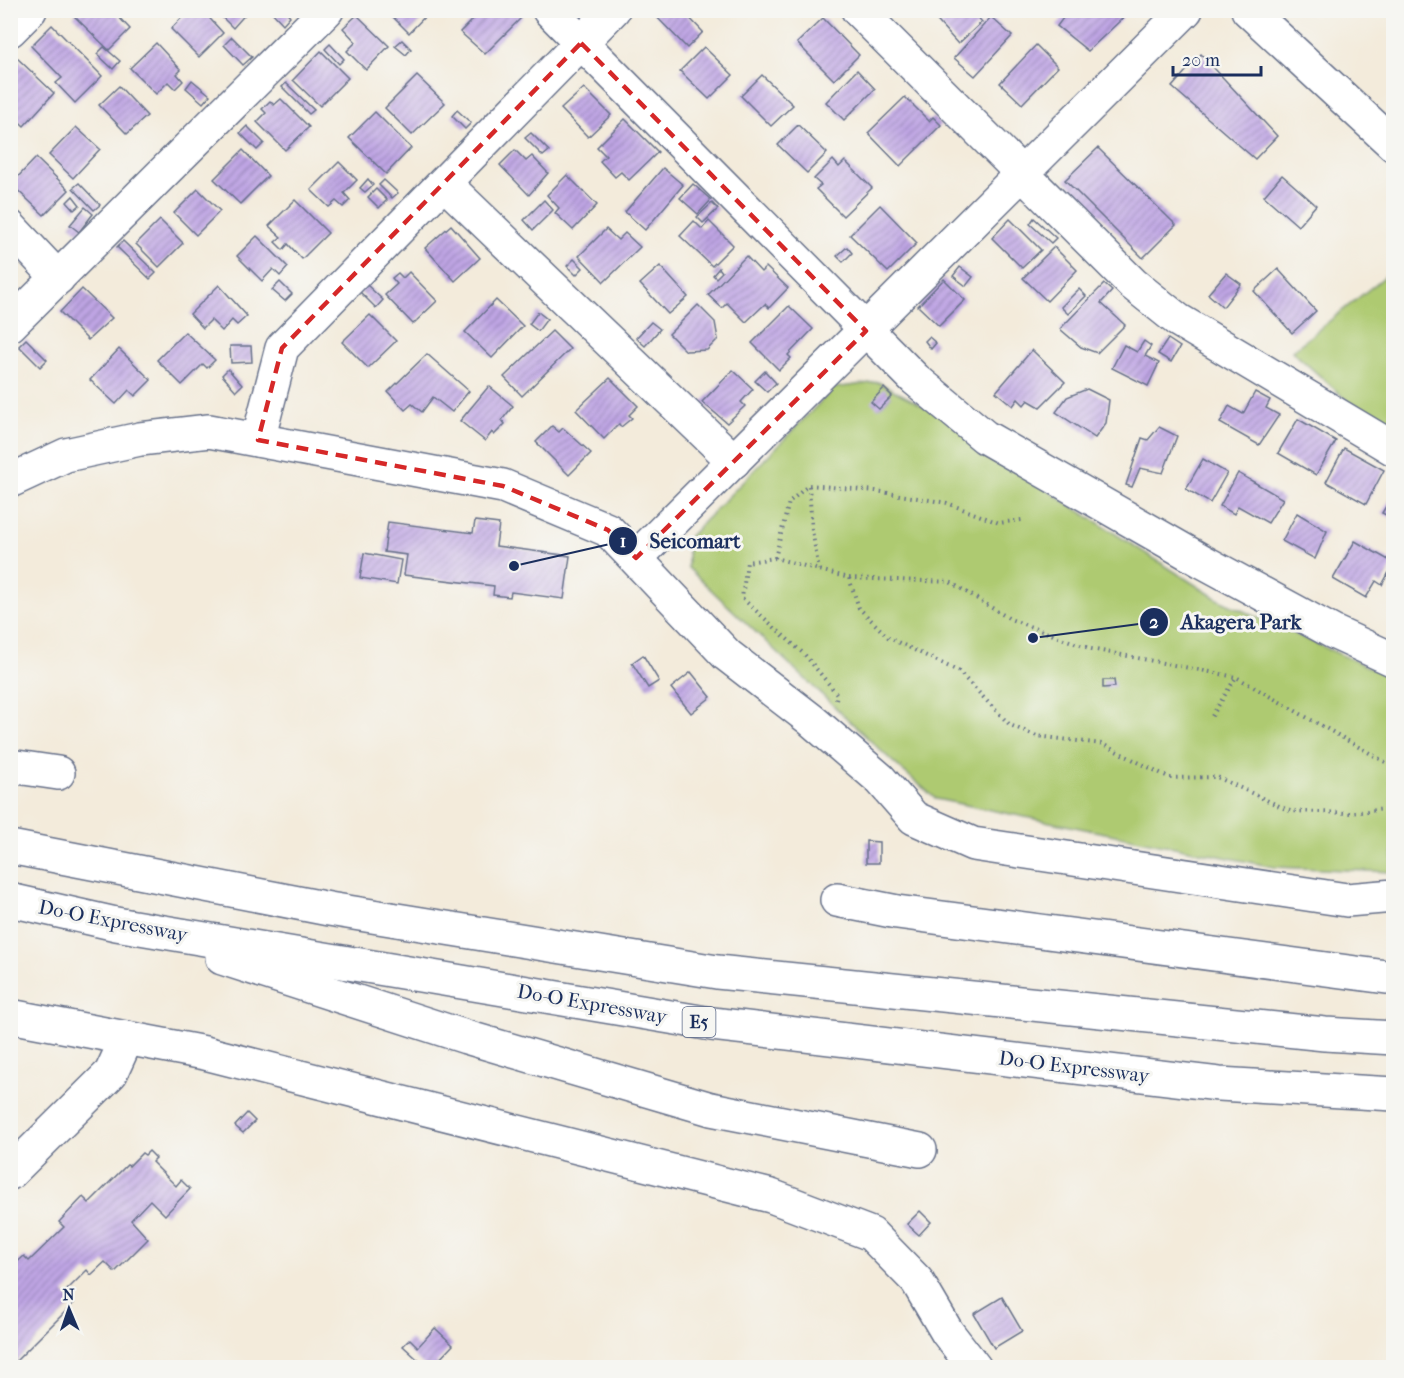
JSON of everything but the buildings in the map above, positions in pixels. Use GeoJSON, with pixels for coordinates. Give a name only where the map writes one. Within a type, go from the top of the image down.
{"type":"FeatureCollection","features":[{"type":"Feature","properties":{"kind":"main road"},"geometry":{"type":"LineString","coordinates":[[10,30],[30,10]]}},
{"type":"Feature","properties":{"kind":"main road"},"geometry":{"type":"LineString","coordinates":[[10,325],[327,10]]}},
{"type":"Feature","properties":{"kind":"main road"},"geometry":{"type":"LineString","coordinates":[[549,10],[915,379],[986,437],[1212,566],[1387,647]]}},
{"type":"Feature","properties":{"kind":"main road"},"geometry":{"type":"LineString","coordinates":[[258,440],[282,348],[613,10]]}},
{"type":"Feature","properties":{"kind":"main road"},"geometry":{"type":"LineString","coordinates":[[858,10],[1133,284],[1178,320],[1394,449]]}},
{"type":"Feature","properties":{"kind":"main road"},"geometry":{"type":"LineString","coordinates":[[636,558],[867,331],[1186,10]]}},
{"type":"Feature","properties":{"kind":"main road"},"geometry":{"type":"LineString","coordinates":[[1248,10],[1394,145]]}},
{"type":"Feature","properties":{"kind":"main road"},"geometry":{"type":"LineString","coordinates":[[444,183],[734,461]]}},
{"type":"Feature","properties":{"kind":"main road"},"geometry":{"type":"LineString","coordinates":[[10,227],[58,278]]}},
{"type":"Feature","properties":{"kind":"main road"},"geometry":{"type":"LineString","coordinates":[[10,482],[66,455],[140,439],[209,431],[503,486],[608,530],[727,655],[825,731],[880,779],[914,818],[972,844],[1347,900],[1394,896]]}},
{"type":"Feature","properties":{"kind":"main road"},"geometry":{"type":"LineString","coordinates":[[10,766],[58,773]]}},
{"type":"Feature","properties":{"kind":"main road"},"geometry":{"type":"LineString","coordinates":[[10,847],[329,909],[717,972],[1325,1034],[1394,1038]]}},
{"type":"Feature","properties":{"kind":"main road","name":"Do-O Expressway"},"geometry":{"type":"LineString","coordinates":[[10,900],[116,924],[712,1024],[1219,1084],[1394,1094]]}},
{"type":"Feature","properties":{"kind":"main road"},"geometry":{"type":"LineString","coordinates":[[837,900],[897,912],[1394,978]]}},
{"type":"Feature","properties":{"kind":"main road"},"geometry":{"type":"LineString","coordinates":[[116,924],[466,1037],[700,1106],[920,1150]]}},
{"type":"Feature","properties":{"kind":"main road"},"geometry":{"type":"LineString","coordinates":[[10,1016],[205,1053],[771,1196],[871,1234],[917,1281],[947,1332],[975,1368]]}},
{"type":"Feature","properties":{"kind":"main road"},"geometry":{"type":"LineString","coordinates":[[10,1173],[111,1073],[127,1038]]}},
{"type":"Feature","properties":{"kind":"path"},"geometry":{"type":"LineString","coordinates":[[809,485],[812,530],[819,570]]}},
{"type":"Feature","properties":{"kind":"path"},"geometry":{"type":"LineString","coordinates":[[776,558],[789,502],[809,485],[876,490],[947,503],[999,523],[1022,520]]}},
{"type":"Feature","properties":{"kind":"path"},"geometry":{"type":"LineString","coordinates":[[825,731],[837,694],[805,655],[742,598],[747,562],[776,558],[849,578],[950,582],[1010,619],[1091,649],[1236,677],[1394,767]]}},
{"type":"Feature","properties":{"kind":"path"},"geometry":{"type":"LineString","coordinates":[[849,578],[860,608],[889,638],[958,671],[1010,725],[1036,736],[1102,744],[1170,778],[1217,777],[1290,811],[1350,813],[1394,808]]}},
{"type":"Feature","properties":{"kind":"path"},"geometry":{"type":"LineString","coordinates":[[1212,716],[1236,677]]}},
{"type":"Feature","properties":{"kind":"highlighted area"},"geometry":{"type":"Polygon","coordinates":[[[581,43],[866,331],[636,558],[608,530],[503,486],[258,440],[282,348],[581,43]]]}},
{"type":"Feature","properties":{"kind":"green space"},"geometry":{"type":"Polygon","coordinates":[[[1393,270],[1393,424],[1350,403],[1292,351],[1393,270]]]}},
{"type":"Feature","properties":{"kind":"green space"},"geometry":{"type":"Polygon","coordinates":[[[878,382],[935,412],[1056,496],[1219,600],[1393,678],[1393,872],[1274,867],[936,799],[893,762],[688,568],[688,538],[834,388],[878,382]]]}},
{"type":"Feature","properties":{"kind":"place","name":"Seicomart"},"geometry":{"type":"Point","coordinates":[514,566]}},
{"type":"Feature","properties":{"kind":"place","name":"Akagera Park"},"geometry":{"type":"Point","coordinates":[1033,638]}}]}
